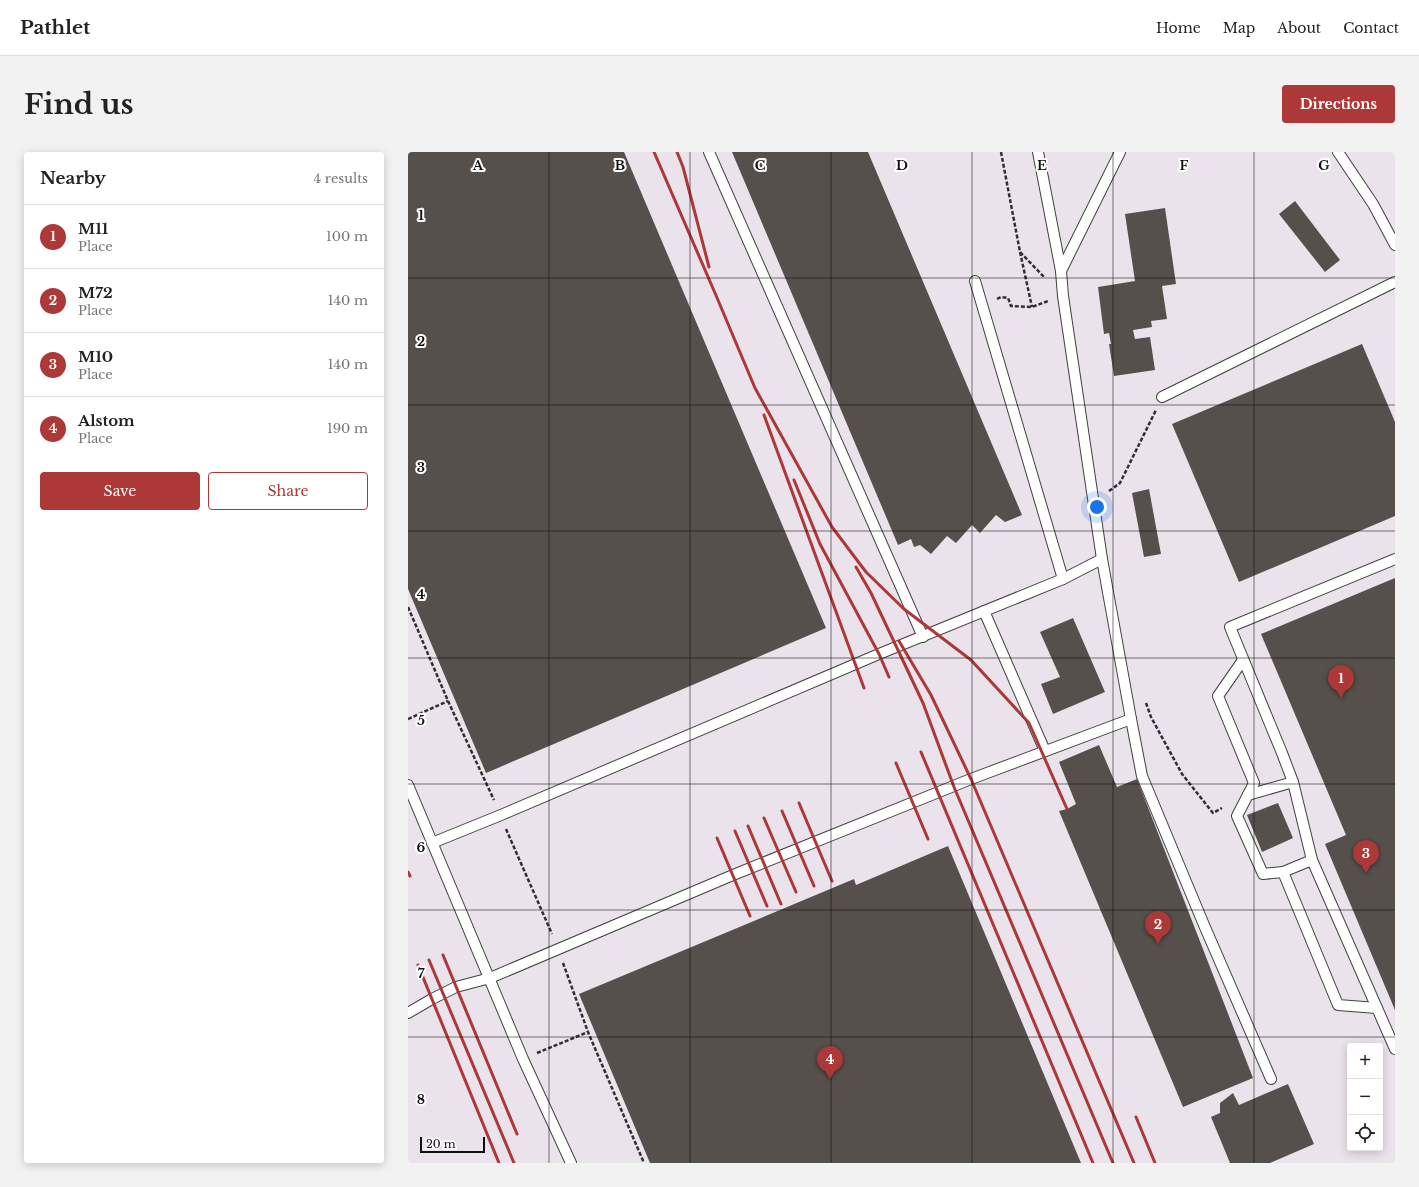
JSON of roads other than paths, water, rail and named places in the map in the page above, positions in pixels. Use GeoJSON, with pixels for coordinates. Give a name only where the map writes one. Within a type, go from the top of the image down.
{"type":"FeatureCollection","features":[{"type":"Feature","properties":{"kind":"lane"},"geometry":{"type":"LineString","coordinates":[[709,152],[923,637]]}},
{"type":"Feature","properties":{"kind":"lane"},"geometry":{"type":"LineString","coordinates":[[1038,152],[1061,271],[1063,296],[1102,559],[1142,776],[1204,925],[1271,1079]]}},
{"type":"Feature","properties":{"kind":"lane"},"geometry":{"type":"LineString","coordinates":[[1061,271],[1120,152]]}},
{"type":"Feature","properties":{"kind":"lane"},"geometry":{"type":"LineString","coordinates":[[1338,152],[1373,204],[1395,245]]}},
{"type":"Feature","properties":{"kind":"lane"},"geometry":{"type":"LineString","coordinates":[[975,281],[1064,579]]}},
{"type":"Feature","properties":{"kind":"lane"},"geometry":{"type":"LineString","coordinates":[[1162,397],[1395,282]]}},
{"type":"Feature","properties":{"kind":"lane"},"geometry":{"type":"LineString","coordinates":[[432,843],[879,654],[1064,579],[1102,559]]}},
{"type":"Feature","properties":{"kind":"lane"},"geometry":{"type":"LineString","coordinates":[[1395,559],[1230,627],[1293,782],[1312,860],[1395,1050]]}},
{"type":"Feature","properties":{"kind":"lane"},"geometry":{"type":"LineString","coordinates":[[984,611],[1045,751]]}},
{"type":"Feature","properties":{"kind":"lane"},"geometry":{"type":"LineString","coordinates":[[1244,660],[1218,696],[1254,783],[1237,816],[1263,874],[1283,872],[1312,860]]}},
{"type":"Feature","properties":{"kind":"lane"},"geometry":{"type":"LineString","coordinates":[[408,1013],[456,987],[490,978],[733,875],[971,779],[1131,719]]}},
{"type":"Feature","properties":{"kind":"lane"},"geometry":{"type":"LineString","coordinates":[[1248,795],[1293,782]]}},
{"type":"Feature","properties":{"kind":"lane"},"geometry":{"type":"LineString","coordinates":[[408,785],[524,1059],[571,1163]]}},
{"type":"Feature","properties":{"kind":"lane"},"geometry":{"type":"LineString","coordinates":[[1283,872],[1338,1005],[1377,1008]]}},
{"type":"Feature","properties":{"kind":"railway"},"geometry":{"type":"LineString","coordinates":[[654,152],[755,388],[832,527],[866,572],[904,609],[971,660],[1029,723],[1067,809]]}},
{"type":"Feature","properties":{"kind":"railway"},"geometry":{"type":"LineString","coordinates":[[677,152],[683,167],[709,267]]}},
{"type":"Feature","properties":{"kind":"railway"},"geometry":{"type":"LineString","coordinates":[[764,415],[864,688]]}},
{"type":"Feature","properties":{"kind":"railway"},"geometry":{"type":"LineString","coordinates":[[794,480],[820,544],[879,654],[889,677]]}},
{"type":"Feature","properties":{"kind":"railway"},"geometry":{"type":"LineString","coordinates":[[856,567],[871,593],[923,703],[954,787],[1113,1163]]}},
{"type":"Feature","properties":{"kind":"railway"},"geometry":{"type":"LineString","coordinates":[[899,641],[931,695],[971,779],[1134,1163]]}},
{"type":"Feature","properties":{"kind":"railway"},"geometry":{"type":"LineString","coordinates":[[921,752],[1093,1163]]}},
{"type":"Feature","properties":{"kind":"railway"},"geometry":{"type":"LineString","coordinates":[[896,763],[928,839]]}},
{"type":"Feature","properties":{"kind":"railway"},"geometry":{"type":"LineString","coordinates":[[799,803],[832,881]]}},
{"type":"Feature","properties":{"kind":"railway"},"geometry":{"type":"LineString","coordinates":[[782,811],[814,886]]}},
{"type":"Feature","properties":{"kind":"railway"},"geometry":{"type":"LineString","coordinates":[[764,818],[796,892]]}},
{"type":"Feature","properties":{"kind":"railway"},"geometry":{"type":"LineString","coordinates":[[748,826],[781,904]]}},
{"type":"Feature","properties":{"kind":"railway"},"geometry":{"type":"LineString","coordinates":[[735,831],[767,906]]}},
{"type":"Feature","properties":{"kind":"railway"},"geometry":{"type":"LineString","coordinates":[[717,838],[750,916]]}},
{"type":"Feature","properties":{"kind":"railway"},"geometry":{"type":"LineString","coordinates":[[408,872],[410,876]]}},
{"type":"Feature","properties":{"kind":"railway"},"geometry":{"type":"LineString","coordinates":[[443,955],[517,1134]]}},
{"type":"Feature","properties":{"kind":"railway"},"geometry":{"type":"LineString","coordinates":[[429,960],[514,1163]]}},
{"type":"Feature","properties":{"kind":"railway"},"geometry":{"type":"LineString","coordinates":[[418,965],[499,1163]]}},
{"type":"Feature","properties":{"kind":"railway"},"geometry":{"type":"LineString","coordinates":[[1136,1117],[1155,1163]]}},
{"type":"Feature","properties":{"kind":"place","name":"M11"},"geometry":{"type":"Point","coordinates":[1341,698]}},
{"type":"Feature","properties":{"kind":"place","name":"M10"},"geometry":{"type":"Point","coordinates":[1366,873]}},
{"type":"Feature","properties":{"kind":"place","name":"M72"},"geometry":{"type":"Point","coordinates":[1158,944]}},
{"type":"Feature","properties":{"kind":"place","name":"Alstom"},"geometry":{"type":"Point","coordinates":[830,1079]}}]}
